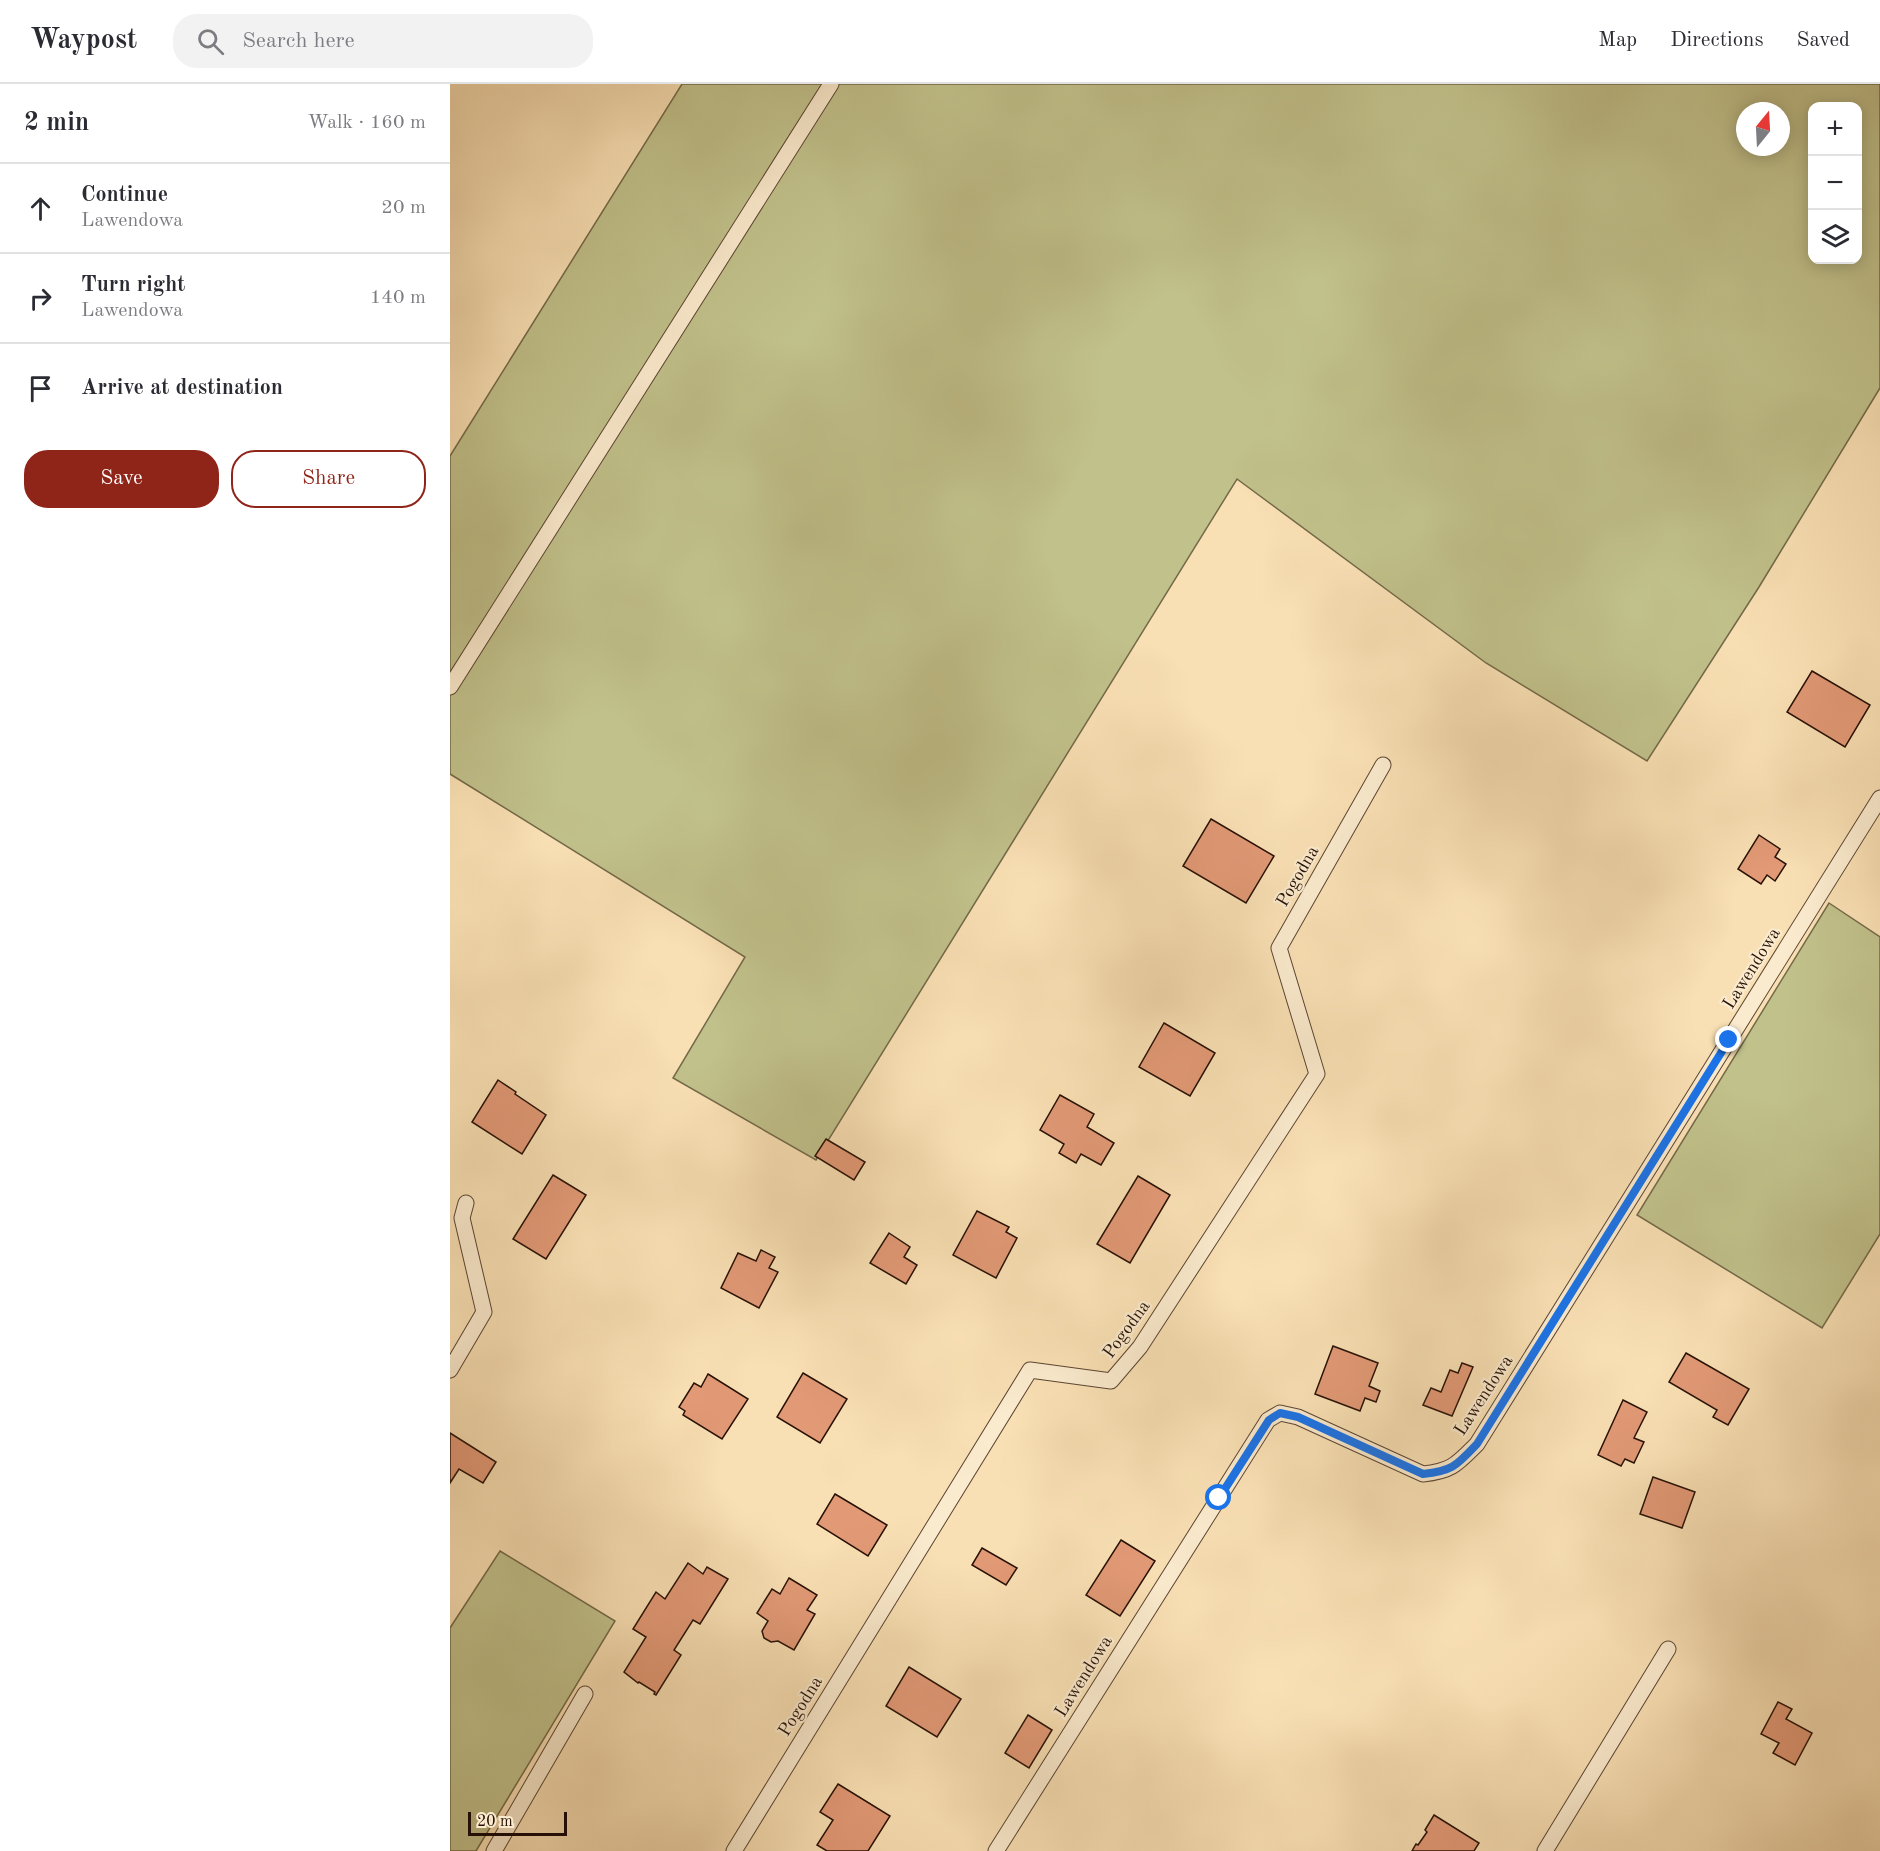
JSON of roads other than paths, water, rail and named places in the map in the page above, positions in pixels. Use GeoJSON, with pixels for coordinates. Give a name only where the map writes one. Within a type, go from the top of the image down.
{"type":"FeatureCollection","features":[{"type":"Feature","properties":{"kind":"lane"},"geometry":{"type":"LineString","coordinates":[[450,687],[831,84]]}},
{"type":"Feature","properties":{"kind":"lane","name":"Pogodna"},"geometry":{"type":"LineString","coordinates":[[734,1851],[1030,1370],[1111,1381],[1140,1347],[1317,1074],[1279,948],[1383,765]]}},
{"type":"Feature","properties":{"kind":"lane","name":"Lawendowa"},"geometry":{"type":"LineString","coordinates":[[996,1851],[1269,1420],[1280,1413],[1298,1417],[1423,1474],[1444,1472],[1461,1461],[1477,1444],[1880,798]]}},
{"type":"Feature","properties":{"kind":"lane"},"geometry":{"type":"LineString","coordinates":[[450,1370],[484,1312],[462,1218],[466,1203]]}},
{"type":"Feature","properties":{"kind":"lane"},"geometry":{"type":"LineString","coordinates":[[1545,1851],[1668,1649]]}},
{"type":"Feature","properties":{"kind":"lane"},"geometry":{"type":"LineString","coordinates":[[494,1851],[585,1694]]}}]}
